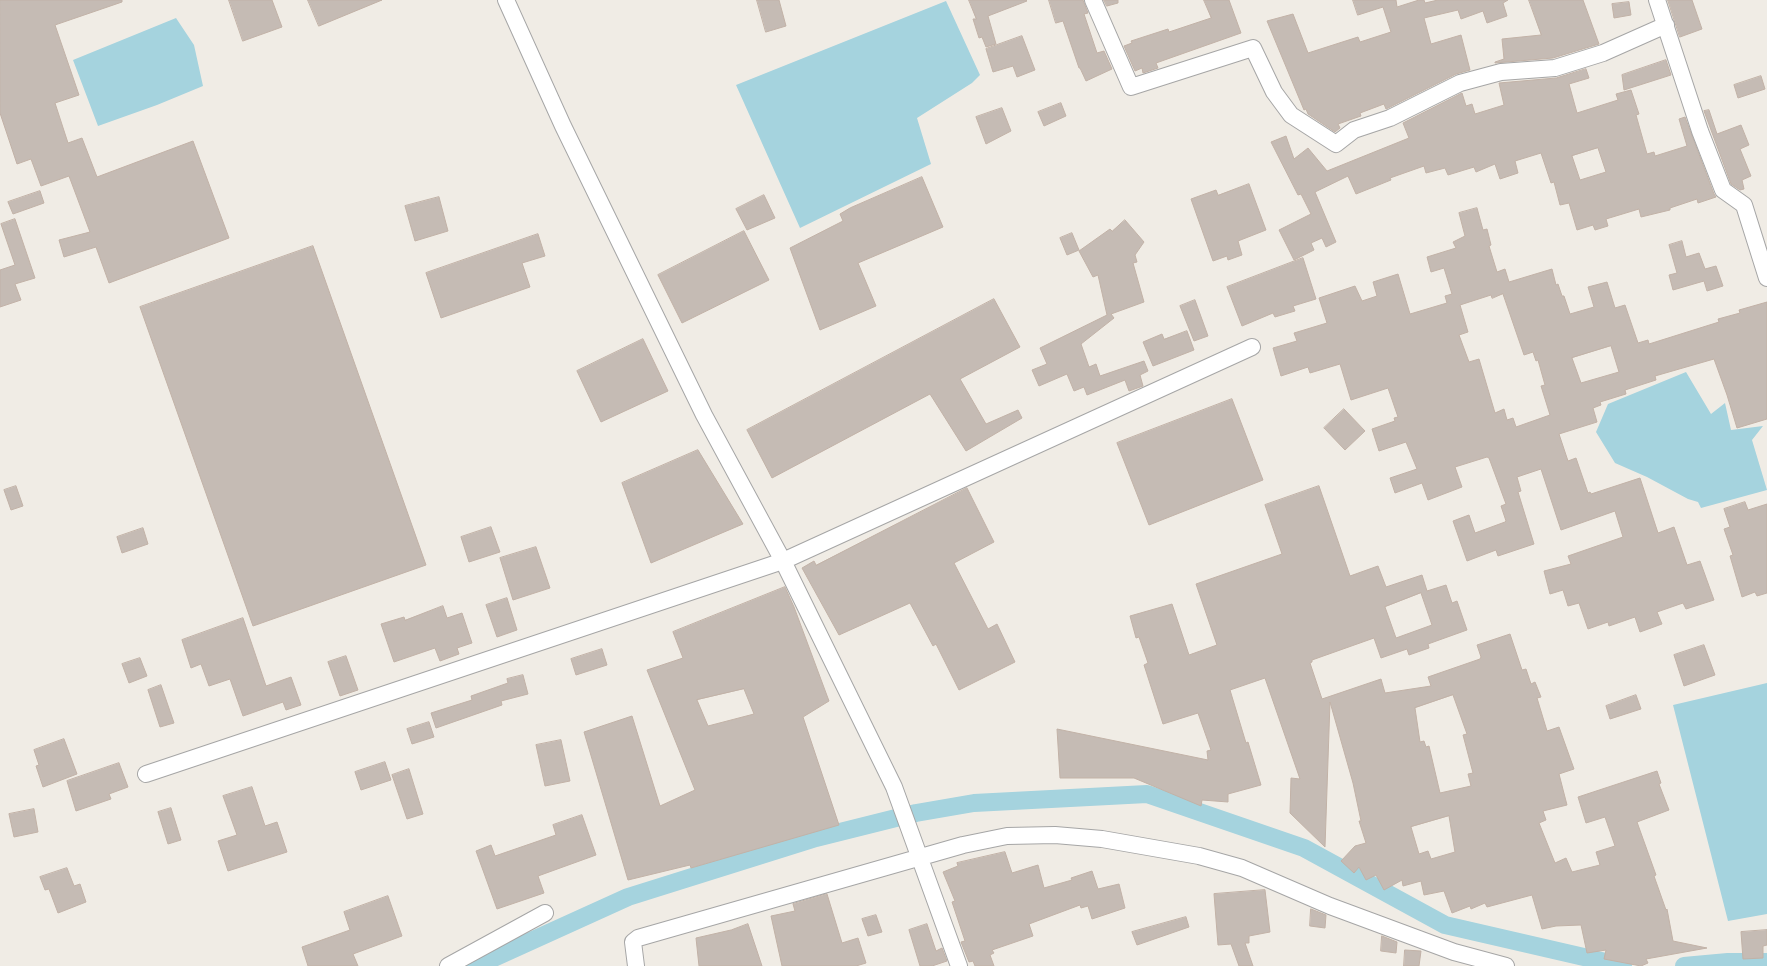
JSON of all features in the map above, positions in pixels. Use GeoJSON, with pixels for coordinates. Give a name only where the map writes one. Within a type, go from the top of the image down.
{"type":"FeatureCollection","features":[{"type":"Feature","properties":{"kind":"street"},"geometry":{"type":"LineString","coordinates":[[506,0],[563,126],[704,415],[783,561],[894,787],[959,966]]}},
{"type":"Feature","properties":{"kind":"street"},"geometry":{"type":"LineString","coordinates":[[1093,0],[1130,87],[1252,48],[1274,92],[1291,115],[1336,144],[1354,130],[1390,118],[1460,83],[1501,72],[1555,68],[1602,53],[1666,25]]}},
{"type":"Feature","properties":{"kind":"street"},"geometry":{"type":"LineString","coordinates":[[1658,0],[1700,131],[1723,190],[1744,205],[1767,278]]}},
{"type":"Feature","properties":{"kind":"street"},"geometry":{"type":"LineString","coordinates":[[146,774],[783,561],[1252,347]]}},
{"type":"Feature","properties":{"kind":"street"},"geometry":{"type":"LineString","coordinates":[[636,966],[633,942],[638,938],[917,850],[963,845],[1007,836],[1055,835],[1102,838],[1200,856],[1242,868],[1330,906],[1454,952],[1506,966]]}},
{"type":"Feature","properties":{"kind":"street"},"geometry":{"type":"LineString","coordinates":[[448,966],[545,913]]}},
{"type":"Feature","properties":{"kind":"water"},"geometry":{"type":"Polygon","coordinates":[[[946,1],[980,75],[972,83],[917,118],[931,164],[800,228],[736,85],[946,1]]]}},
{"type":"Feature","properties":{"kind":"water"},"geometry":{"type":"Polygon","coordinates":[[[176,18],[194,45],[203,86],[98,126],[73,60],[176,18]]]}},
{"type":"Feature","properties":{"kind":"water"},"geometry":{"type":"Polygon","coordinates":[[[1686,372],[1711,414],[1725,403],[1731,430],[1763,426],[1752,440],[1767,490],[1701,508],[1698,502],[1688,499],[1647,477],[1615,463],[1596,432],[1608,404],[1686,372]]]}},
{"type":"Feature","properties":{"kind":"water"},"geometry":{"type":"Polygon","coordinates":[[[1767,683],[1767,914],[1728,921],[1673,705],[1767,683]]]}},
{"type":"Feature","properties":{"kind":"building"},"geometry":{"type":"Polygon","coordinates":[[[0,0],[122,0],[122,2],[55,25],[79,95],[55,103],[68,143],[82,138],[97,177],[193,141],[229,238],[109,283],[96,247],[64,257],[59,240],[90,232],[69,176],[41,186],[31,159],[17,164],[0,113],[0,0]]]}},
{"type":"Feature","properties":{"kind":"building"},"geometry":{"type":"Polygon","coordinates":[[[229,0],[272,0],[282,27],[243,41],[229,0]]]}},
{"type":"Feature","properties":{"kind":"building"},"geometry":{"type":"Polygon","coordinates":[[[308,0],[382,0],[319,26],[308,0]]]}},
{"type":"Feature","properties":{"kind":"building"},"geometry":{"type":"Polygon","coordinates":[[[757,0],[779,0],[786,26],[766,32],[757,0]]]}},
{"type":"Feature","properties":{"kind":"building"},"geometry":{"type":"Polygon","coordinates":[[[969,0],[1027,1],[988,16],[996,44],[986,47],[982,37],[979,38],[973,19],[976,19],[969,0]]]}},
{"type":"Feature","properties":{"kind":"building"},"geometry":{"type":"Polygon","coordinates":[[[1049,0],[1083,0],[1088,13],[1084,14],[1097,53],[1104,51],[1112,69],[1086,81],[1079,68],[1063,21],[1056,23],[1049,0]]]}},
{"type":"Feature","properties":{"kind":"building"},"geometry":{"type":"Polygon","coordinates":[[[1104,0],[1118,0],[1118,3],[1107,6],[1104,0]]]}},
{"type":"Feature","properties":{"kind":"building"},"geometry":{"type":"Polygon","coordinates":[[[1204,0],[1229,0],[1241,33],[1156,63],[1158,68],[1143,73],[1142,68],[1135,71],[1124,46],[1132,43],[1131,41],[1168,29],[1169,32],[1211,18],[1204,0]]]}},
{"type":"Feature","properties":{"kind":"building"},"geometry":{"type":"Polygon","coordinates":[[[1353,0],[1396,0],[1397,7],[1419,0],[1424,0],[1425,3],[1438,0],[1508,0],[1503,3],[1507,16],[1487,23],[1483,11],[1461,19],[1458,10],[1424,18],[1431,44],[1461,35],[1470,70],[1456,74],[1386,109],[1384,104],[1360,113],[1361,116],[1338,124],[1340,128],[1335,132],[1308,114],[1306,109],[1304,110],[1267,21],[1293,14],[1308,53],[1358,37],[1360,42],[1391,32],[1383,7],[1358,15],[1353,0]]]}},
{"type":"Feature","properties":{"kind":"building"},"geometry":{"type":"Polygon","coordinates":[[[1529,0],[1583,0],[1599,44],[1553,58],[1495,63],[1504,59],[1502,39],[1541,35],[1529,0]]]}},
{"type":"Feature","properties":{"kind":"building"},"geometry":{"type":"Polygon","coordinates":[[[1668,0],[1692,0],[1702,29],[1680,37],[1668,0]]]}},
{"type":"Feature","properties":{"kind":"building"},"geometry":{"type":"Polygon","coordinates":[[[1629,2],[1631,15],[1614,18],[1612,4],[1629,2]]]}},
{"type":"Feature","properties":{"kind":"building"},"geometry":{"type":"Polygon","coordinates":[[[1022,36],[1035,70],[1017,77],[1013,66],[993,72],[986,49],[1022,36]]]}},
{"type":"Feature","properties":{"kind":"building"},"geometry":{"type":"Polygon","coordinates":[[[1666,60],[1671,75],[1624,90],[1622,75],[1666,60]]]}},
{"type":"Feature","properties":{"kind":"building"},"geometry":{"type":"Polygon","coordinates":[[[1586,69],[1589,78],[1569,84],[1577,113],[1618,100],[1616,94],[1631,90],[1639,114],[1636,115],[1647,154],[1654,152],[1655,156],[1687,146],[1679,119],[1685,117],[1716,197],[1698,203],[1697,199],[1670,208],[1670,210],[1641,217],[1639,209],[1606,219],[1608,226],[1595,230],[1593,225],[1577,230],[1569,203],[1560,205],[1554,182],[1551,183],[1541,153],[1515,161],[1518,173],[1500,179],[1495,164],[1476,172],[1474,167],[1448,175],[1445,168],[1426,173],[1424,166],[1390,178],[1391,180],[1356,194],[1348,176],[1315,192],[1336,242],[1326,247],[1322,238],[1311,243],[1314,250],[1294,260],[1279,230],[1311,214],[1301,194],[1298,195],[1271,142],[1286,136],[1294,159],[1308,148],[1327,171],[1409,138],[1403,123],[1462,93],[1466,106],[1472,104],[1475,114],[1504,105],[1499,83],[1556,78],[1586,69]],[[1598,148],[1572,156],[1580,180],[1606,172],[1598,148]]]}},
{"type":"Feature","properties":{"kind":"building"},"geometry":{"type":"Polygon","coordinates":[[[1761,76],[1765,89],[1738,98],[1734,85],[1761,76]]]}},
{"type":"Feature","properties":{"kind":"building"},"geometry":{"type":"Polygon","coordinates":[[[1061,103],[1066,116],[1044,126],[1038,112],[1061,103]]]}},
{"type":"Feature","properties":{"kind":"building"},"geometry":{"type":"Polygon","coordinates":[[[1002,108],[1011,131],[986,144],[976,117],[1002,108]]]}},
{"type":"Feature","properties":{"kind":"building"},"geometry":{"type":"Polygon","coordinates":[[[1709,110],[1717,134],[1741,125],[1749,145],[1740,149],[1751,176],[1742,180],[1744,189],[1740,190],[1731,184],[1704,111],[1709,110]]]}},
{"type":"Feature","properties":{"kind":"building"},"geometry":{"type":"Polygon","coordinates":[[[922,177],[943,227],[858,263],[876,306],[820,330],[790,248],[843,221],[840,214],[850,208],[922,177]]]}},
{"type":"Feature","properties":{"kind":"building"},"geometry":{"type":"Polygon","coordinates":[[[1249,184],[1266,230],[1238,241],[1242,255],[1228,260],[1227,256],[1213,261],[1191,199],[1216,190],[1218,195],[1249,184]]]}},
{"type":"Feature","properties":{"kind":"building"},"geometry":{"type":"Polygon","coordinates":[[[40,191],[44,203],[13,214],[8,202],[40,191]]]}},
{"type":"Feature","properties":{"kind":"building"},"geometry":{"type":"Polygon","coordinates":[[[764,195],[775,218],[747,230],[736,209],[764,195]]]}},
{"type":"Feature","properties":{"kind":"building"},"geometry":{"type":"Polygon","coordinates":[[[439,197],[448,231],[415,241],[405,206],[439,197]]]}},
{"type":"Feature","properties":{"kind":"building"},"geometry":{"type":"Polygon","coordinates":[[[1477,208],[1483,230],[1487,229],[1491,245],[1489,246],[1497,272],[1505,269],[1509,282],[1552,269],[1556,285],[1558,284],[1562,296],[1564,296],[1570,314],[1594,307],[1588,287],[1607,282],[1615,308],[1625,305],[1638,343],[1648,340],[1649,344],[1719,322],[1718,319],[1740,313],[1739,310],[1767,302],[1767,419],[1737,428],[1714,359],[1655,376],[1656,380],[1625,390],[1626,394],[1600,402],[1601,405],[1593,408],[1597,422],[1559,434],[1568,461],[1576,458],[1588,493],[1590,492],[1591,494],[1640,478],[1658,533],[1674,527],[1687,565],[1700,561],[1714,600],[1686,609],[1683,603],[1657,612],[1662,624],[1640,632],[1635,617],[1609,626],[1608,622],[1588,629],[1579,603],[1568,606],[1563,590],[1550,594],[1544,571],[1571,564],[1568,556],[1623,537],[1615,511],[1561,530],[1541,469],[1517,477],[1521,491],[1518,492],[1534,544],[1498,556],[1496,550],[1467,561],[1453,521],[1469,515],[1475,533],[1506,521],[1501,506],[1506,504],[1489,458],[1455,467],[1462,487],[1428,500],[1422,483],[1395,493],[1390,478],[1417,469],[1406,442],[1379,451],[1372,429],[1395,421],[1394,418],[1398,417],[1388,388],[1351,400],[1340,364],[1310,373],[1308,367],[1281,376],[1273,348],[1297,341],[1294,333],[1327,323],[1319,298],[1355,286],[1362,301],[1377,296],[1373,282],[1398,274],[1410,314],[1447,303],[1445,296],[1452,294],[1444,268],[1431,272],[1427,257],[1456,248],[1453,242],[1465,236],[1459,213],[1477,208]],[[1503,294],[1492,298],[1491,295],[1460,305],[1468,332],[1459,335],[1469,362],[1479,359],[1495,413],[1504,409],[1507,420],[1513,418],[1516,427],[1550,415],[1541,386],[1545,385],[1538,360],[1536,361],[1533,352],[1524,355],[1503,294]],[[1611,346],[1572,358],[1581,383],[1619,372],[1611,346]]]}},
{"type":"Feature","properties":{"kind":"building"},"geometry":{"type":"Polygon","coordinates":[[[15,219],[35,278],[15,284],[21,300],[0,307],[0,270],[15,265],[1,224],[15,219]]]}},
{"type":"Feature","properties":{"kind":"building"},"geometry":{"type":"Polygon","coordinates":[[[1125,220],[1144,242],[1135,255],[1137,262],[1133,263],[1144,302],[1111,314],[1114,318],[1081,344],[1089,367],[1096,364],[1100,376],[1144,361],[1148,371],[1140,375],[1143,386],[1129,391],[1125,380],[1087,395],[1084,387],[1074,391],[1067,374],[1039,386],[1032,370],[1047,364],[1040,348],[1107,315],[1098,275],[1093,277],[1079,251],[1110,229],[1112,231],[1125,220]]]}},
{"type":"Feature","properties":{"kind":"building"},"geometry":{"type":"Polygon","coordinates":[[[744,231],[769,280],[682,323],[658,275],[744,231]]]}},
{"type":"Feature","properties":{"kind":"building"},"geometry":{"type":"Polygon","coordinates":[[[1072,233],[1079,250],[1067,255],[1060,238],[1072,233]]]}},
{"type":"Feature","properties":{"kind":"building"},"geometry":{"type":"Polygon","coordinates":[[[538,234],[545,256],[522,263],[530,287],[441,318],[426,273],[538,234]]]}},
{"type":"Feature","properties":{"kind":"building"},"geometry":{"type":"Polygon","coordinates":[[[1682,241],[1686,257],[1699,253],[1705,269],[1716,266],[1723,286],[1707,291],[1704,281],[1673,290],[1669,275],[1677,273],[1669,245],[1682,241]]]}},
{"type":"Feature","properties":{"kind":"building"},"geometry":{"type":"Polygon","coordinates":[[[313,246],[426,565],[253,626],[140,307],[313,246]]]}},
{"type":"Feature","properties":{"kind":"building"},"geometry":{"type":"Polygon","coordinates":[[[1303,258],[1316,299],[1293,306],[1295,311],[1275,317],[1273,313],[1242,326],[1227,287],[1303,258]]]}},
{"type":"Feature","properties":{"kind":"building"},"geometry":{"type":"Polygon","coordinates":[[[994,299],[1020,347],[960,379],[986,424],[1018,410],[1022,418],[966,451],[930,394],[772,478],[747,430],[994,299]]]}},
{"type":"Feature","properties":{"kind":"building"},"geometry":{"type":"Polygon","coordinates":[[[1195,300],[1208,336],[1194,341],[1180,306],[1195,300]]]}},
{"type":"Feature","properties":{"kind":"building"},"geometry":{"type":"Polygon","coordinates":[[[1187,331],[1194,350],[1153,366],[1143,342],[1162,334],[1164,339],[1187,331]]]}},
{"type":"Feature","properties":{"kind":"building"},"geometry":{"type":"Polygon","coordinates":[[[643,339],[668,391],[601,422],[577,371],[643,339]]]}},
{"type":"Feature","properties":{"kind":"building"},"geometry":{"type":"Polygon","coordinates":[[[1232,399],[1263,480],[1149,525],[1117,443],[1232,399]]]}},
{"type":"Feature","properties":{"kind":"building"},"geometry":{"type":"Polygon","coordinates":[[[1344,409],[1365,431],[1345,450],[1324,428],[1344,409]]]}},
{"type":"Feature","properties":{"kind":"building"},"geometry":{"type":"Polygon","coordinates":[[[698,450],[743,524],[651,563],[622,483],[698,450]]]}},
{"type":"Feature","properties":{"kind":"building"},"geometry":{"type":"Polygon","coordinates":[[[16,486],[23,506],[11,510],[4,490],[16,486]]]}},
{"type":"Feature","properties":{"kind":"building"},"geometry":{"type":"Polygon","coordinates":[[[1319,486],[1350,576],[1378,566],[1386,587],[1422,575],[1427,591],[1446,585],[1452,603],[1457,601],[1467,630],[1428,644],[1429,648],[1409,655],[1407,649],[1381,658],[1374,638],[1312,660],[1310,663],[1322,699],[1381,679],[1385,693],[1431,686],[1428,677],[1480,659],[1477,645],[1510,634],[1522,670],[1526,669],[1531,684],[1535,682],[1541,697],[1537,698],[1547,731],[1559,727],[1574,769],[1559,774],[1567,805],[1543,811],[1546,820],[1539,823],[1555,863],[1566,858],[1572,872],[1600,865],[1596,852],[1615,846],[1605,817],[1586,823],[1578,797],[1657,771],[1661,783],[1659,784],[1669,810],[1637,822],[1656,875],[1654,876],[1667,909],[1673,941],[1707,948],[1646,959],[1648,963],[1641,966],[1604,959],[1606,950],[1587,953],[1581,925],[1556,926],[1542,929],[1532,895],[1487,907],[1485,903],[1471,909],[1470,906],[1452,913],[1444,891],[1424,895],[1421,881],[1403,886],[1402,880],[1384,890],[1376,875],[1366,880],[1359,867],[1354,873],[1341,861],[1355,846],[1366,843],[1359,821],[1361,821],[1353,783],[1330,702],[1325,847],[1290,813],[1291,778],[1300,779],[1265,678],[1230,690],[1261,785],[1228,794],[1228,802],[1202,800],[1201,806],[1134,778],[1060,778],[1057,729],[1208,760],[1207,751],[1211,750],[1198,713],[1163,724],[1144,665],[1148,663],[1139,637],[1136,638],[1130,616],[1172,604],[1189,655],[1217,645],[1196,584],[1282,554],[1265,505],[1319,486]],[[1421,593],[1385,607],[1396,638],[1432,625],[1421,593]],[[1453,695],[1415,708],[1420,742],[1424,741],[1426,747],[1429,746],[1440,793],[1471,786],[1468,774],[1473,773],[1463,735],[1467,734],[1453,695]],[[1449,816],[1411,827],[1419,854],[1428,851],[1431,859],[1455,852],[1449,816]]]}},
{"type":"Feature","properties":{"kind":"building"},"geometry":{"type":"Polygon","coordinates":[[[967,488],[994,542],[954,563],[988,629],[997,624],[1015,662],[959,690],[936,644],[933,646],[910,603],[839,635],[802,568],[814,561],[816,565],[967,488]]]}},
{"type":"Feature","properties":{"kind":"building"},"geometry":{"type":"Polygon","coordinates":[[[1745,502],[1748,510],[1767,504],[1767,593],[1757,596],[1755,592],[1742,597],[1730,556],[1733,555],[1724,529],[1730,527],[1724,509],[1745,502]]]}},
{"type":"Feature","properties":{"kind":"building"},"geometry":{"type":"Polygon","coordinates":[[[491,527],[500,552],[469,562],[461,537],[491,527]]]}},
{"type":"Feature","properties":{"kind":"building"},"geometry":{"type":"Polygon","coordinates":[[[143,528],[148,544],[122,553],[117,537],[143,528]]]}},
{"type":"Feature","properties":{"kind":"building"},"geometry":{"type":"Polygon","coordinates":[[[536,547],[550,588],[513,600],[500,558],[536,547]]]}},
{"type":"Feature","properties":{"kind":"building"},"geometry":{"type":"Polygon","coordinates":[[[785,587],[829,701],[803,717],[839,825],[691,868],[690,865],[628,880],[584,732],[632,716],[660,806],[695,790],[647,670],[683,658],[673,632],[785,587]],[[744,689],[697,700],[708,726],[754,714],[744,689]]]}},
{"type":"Feature","properties":{"kind":"building"},"geometry":{"type":"Polygon","coordinates":[[[507,598],[517,630],[497,637],[486,605],[507,598]]]}},
{"type":"Feature","properties":{"kind":"building"},"geometry":{"type":"Polygon","coordinates":[[[443,606],[447,618],[462,613],[472,643],[457,648],[459,654],[440,661],[435,648],[394,662],[381,624],[404,617],[405,620],[443,606]]]}},
{"type":"Feature","properties":{"kind":"building"},"geometry":{"type":"Polygon","coordinates":[[[243,618],[266,686],[291,677],[301,705],[286,710],[283,702],[243,716],[230,679],[209,686],[201,664],[191,668],[182,640],[243,618]]]}},
{"type":"Feature","properties":{"kind":"building"},"geometry":{"type":"Polygon","coordinates":[[[1704,645],[1715,675],[1684,686],[1674,655],[1704,645]]]}},
{"type":"Feature","properties":{"kind":"building"},"geometry":{"type":"Polygon","coordinates":[[[602,649],[607,665],[576,675],[571,659],[602,649]]]}},
{"type":"Feature","properties":{"kind":"building"},"geometry":{"type":"Polygon","coordinates":[[[346,656],[358,690],[340,696],[328,662],[346,656]]]}},
{"type":"Feature","properties":{"kind":"building"},"geometry":{"type":"Polygon","coordinates":[[[140,658],[147,676],[129,683],[122,664],[140,658]]]}},
{"type":"Feature","properties":{"kind":"building"},"geometry":{"type":"Polygon","coordinates":[[[523,675],[528,694],[501,701],[502,705],[436,728],[431,713],[472,700],[471,696],[508,683],[507,679],[523,675]]]}},
{"type":"Feature","properties":{"kind":"building"},"geometry":{"type":"Polygon","coordinates":[[[161,685],[174,723],[160,727],[148,690],[161,685]]]}},
{"type":"Feature","properties":{"kind":"building"},"geometry":{"type":"Polygon","coordinates":[[[1636,695],[1641,709],[1610,719],[1606,706],[1636,695]]]}},
{"type":"Feature","properties":{"kind":"building"},"geometry":{"type":"Polygon","coordinates":[[[429,722],[434,737],[412,744],[407,729],[429,722]]]}},
{"type":"Feature","properties":{"kind":"building"},"geometry":{"type":"Polygon","coordinates":[[[64,739],[77,774],[43,787],[36,766],[39,765],[34,750],[64,739]]]}},
{"type":"Feature","properties":{"kind":"building"},"geometry":{"type":"Polygon","coordinates":[[[561,740],[570,781],[545,786],[536,745],[561,740]]]}},
{"type":"Feature","properties":{"kind":"building"},"geometry":{"type":"Polygon","coordinates":[[[385,762],[391,780],[361,790],[355,772],[385,762]]]}},
{"type":"Feature","properties":{"kind":"building"},"geometry":{"type":"Polygon","coordinates":[[[119,763],[128,787],[109,794],[111,799],[76,811],[67,781],[119,763]]]}},
{"type":"Feature","properties":{"kind":"building"},"geometry":{"type":"Polygon","coordinates":[[[409,769],[423,814],[407,819],[392,775],[409,769]]]}},
{"type":"Feature","properties":{"kind":"building"},"geometry":{"type":"Polygon","coordinates":[[[252,787],[265,826],[277,822],[287,852],[228,871],[218,841],[237,835],[223,796],[252,787]]]}},
{"type":"Feature","properties":{"kind":"building"},"geometry":{"type":"Polygon","coordinates":[[[171,808],[181,840],[168,844],[158,812],[171,808]]]}},
{"type":"Feature","properties":{"kind":"building"},"geometry":{"type":"Polygon","coordinates":[[[34,809],[38,832],[14,837],[9,814],[34,809]]]}},
{"type":"Feature","properties":{"kind":"building"},"geometry":{"type":"Polygon","coordinates":[[[582,815],[596,855],[538,876],[544,893],[497,909],[476,851],[491,845],[495,856],[556,835],[553,825],[582,815]]]}},
{"type":"Feature","properties":{"kind":"building"},"geometry":{"type":"Polygon","coordinates":[[[1005,852],[1012,873],[1038,865],[1044,888],[1072,880],[1071,878],[1092,871],[1098,889],[1119,884],[1125,908],[1092,919],[1088,906],[1081,908],[1080,905],[1029,924],[1033,936],[992,950],[994,953],[990,955],[994,966],[975,966],[973,961],[969,962],[961,942],[965,941],[952,902],[955,901],[943,872],[958,866],[957,863],[1005,852]]]}},
{"type":"Feature","properties":{"kind":"building"},"geometry":{"type":"Polygon","coordinates":[[[67,868],[74,886],[80,884],[86,902],[58,913],[49,889],[45,890],[40,877],[67,868]]]}},
{"type":"Feature","properties":{"kind":"building"},"geometry":{"type":"Polygon","coordinates":[[[1265,890],[1270,932],[1249,936],[1249,943],[1245,943],[1253,966],[1239,966],[1231,944],[1218,945],[1214,894],[1265,890]]]}},
{"type":"Feature","properties":{"kind":"building"},"geometry":{"type":"Polygon","coordinates":[[[827,894],[842,943],[858,938],[866,963],[856,966],[782,966],[771,916],[795,911],[793,904],[827,894]]]}},
{"type":"Feature","properties":{"kind":"building"},"geometry":{"type":"Polygon","coordinates":[[[388,896],[402,936],[353,954],[358,966],[308,966],[302,947],[350,930],[344,912],[388,896]]]}},
{"type":"Feature","properties":{"kind":"building"},"geometry":{"type":"Polygon","coordinates":[[[1311,909],[1326,915],[1325,928],[1310,926],[1311,909]]]}},
{"type":"Feature","properties":{"kind":"building"},"geometry":{"type":"Polygon","coordinates":[[[876,915],[882,932],[868,936],[862,919],[876,915]]]}},
{"type":"Feature","properties":{"kind":"building"},"geometry":{"type":"Polygon","coordinates":[[[1186,917],[1189,927],[1137,945],[1132,932],[1186,917]]]}},
{"type":"Feature","properties":{"kind":"building"},"geometry":{"type":"Polygon","coordinates":[[[748,924],[762,966],[699,966],[696,938],[748,924]]]}},
{"type":"Feature","properties":{"kind":"building"},"geometry":{"type":"Polygon","coordinates":[[[927,924],[936,951],[942,948],[947,961],[932,966],[920,966],[909,930],[927,924]]]}},
{"type":"Feature","properties":{"kind":"building"},"geometry":{"type":"Polygon","coordinates":[[[1767,930],[1767,945],[1763,946],[1763,958],[1743,959],[1741,932],[1767,930]]]}},
{"type":"Feature","properties":{"kind":"building"},"geometry":{"type":"Polygon","coordinates":[[[1382,936],[1397,942],[1396,953],[1381,951],[1382,936]]]}},
{"type":"Feature","properties":{"kind":"building"},"geometry":{"type":"Polygon","coordinates":[[[1405,950],[1421,951],[1419,966],[1404,966],[1405,950]]]}},
{"type":"Feature","properties":{"kind":"waterway"},"geometry":{"type":"LineString","coordinates":[[476,966],[628,897],[816,838],[916,813],[974,803],[1147,794],[1304,848],[1445,925],[1623,966]]}},
{"type":"Feature","properties":{"kind":"waterway"},"geometry":{"type":"LineString","coordinates":[[1684,966],[1728,962],[1767,962]]}}]}
